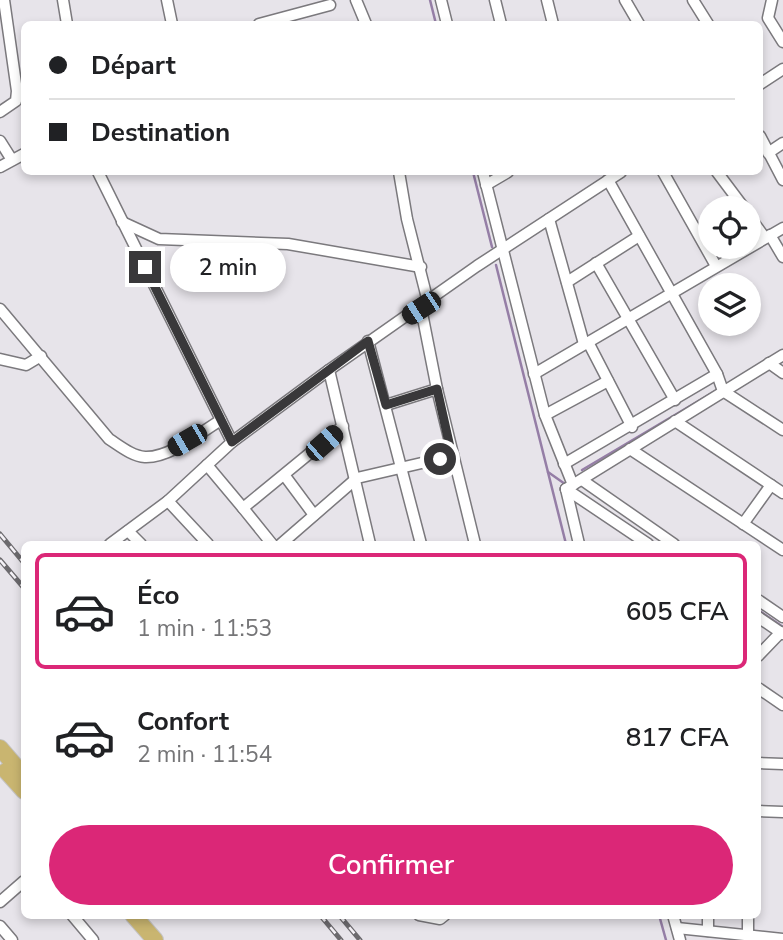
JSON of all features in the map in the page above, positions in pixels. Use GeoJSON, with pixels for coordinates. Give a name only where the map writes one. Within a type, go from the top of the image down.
{"type":"FeatureCollection","features":[{"type":"Feature","properties":{"kind":"highway"},"geometry":{"type":"LineString","coordinates":[[0,748],[21,772]]}},
{"type":"Feature","properties":{"kind":"highway"},"geometry":{"type":"LineString","coordinates":[[0,764],[21,788]]}},
{"type":"Feature","properties":{"kind":"highway"},"geometry":{"type":"LineString","coordinates":[[137,919],[155,940]]}},
{"type":"Feature","properties":{"kind":"highway"},"geometry":{"type":"LineString","coordinates":[[149,919],[167,940]]}},
{"type":"Feature","properties":{"kind":"street"},"geometry":{"type":"LineString","coordinates":[[0,112],[16,101],[17,91],[4,0]]}},
{"type":"Feature","properties":{"kind":"street"},"geometry":{"type":"LineString","coordinates":[[63,0],[66,21]]}},
{"type":"Feature","properties":{"kind":"street"},"geometry":{"type":"LineString","coordinates":[[167,0],[171,21]]}},
{"type":"Feature","properties":{"kind":"street"},"geometry":{"type":"LineString","coordinates":[[356,0],[365,21]]}},
{"type":"Feature","properties":{"kind":"street"},"geometry":{"type":"LineString","coordinates":[[441,0],[446,21]]}},
{"type":"Feature","properties":{"kind":"street"},"geometry":{"type":"LineString","coordinates":[[495,0],[500,21]]}},
{"type":"Feature","properties":{"kind":"street"},"geometry":{"type":"LineString","coordinates":[[547,0],[552,21]]}},
{"type":"Feature","properties":{"kind":"street"},"geometry":{"type":"LineString","coordinates":[[625,0],[637,21]]}},
{"type":"Feature","properties":{"kind":"street"},"geometry":{"type":"LineString","coordinates":[[693,0],[706,21]]}},
{"type":"Feature","properties":{"kind":"street"},"geometry":{"type":"LineString","coordinates":[[772,0],[768,18],[783,42]]}},
{"type":"Feature","properties":{"kind":"street"},"geometry":{"type":"LineString","coordinates":[[270,21],[330,5]]}},
{"type":"Feature","properties":{"kind":"street"},"geometry":{"type":"LineString","coordinates":[[763,82],[783,69]]}},
{"type":"Feature","properties":{"kind":"street"},"geometry":{"type":"LineString","coordinates":[[0,141],[12,160]]}},
{"type":"Feature","properties":{"kind":"street"},"geometry":{"type":"LineString","coordinates":[[763,142],[783,180]]}},
{"type":"Feature","properties":{"kind":"street"},"geometry":{"type":"LineString","coordinates":[[768,153],[783,143]]}},
{"type":"Feature","properties":{"kind":"street"},"geometry":{"type":"LineString","coordinates":[[0,167],[21,156]]}},
{"type":"Feature","properties":{"kind":"street"},"geometry":{"type":"LineString","coordinates":[[400,175],[407,219],[421,267],[437,389],[474,541]]}},
{"type":"Feature","properties":{"kind":"street"},"geometry":{"type":"LineString","coordinates":[[484,175],[545,415],[573,485],[579,541]]}},
{"type":"Feature","properties":{"kind":"street"},"geometry":{"type":"LineString","coordinates":[[486,185],[503,175]]}},
{"type":"Feature","properties":{"kind":"street"},"geometry":{"type":"LineString","coordinates":[[114,541],[168,501],[232,442],[368,341],[613,175]]}},
{"type":"Feature","properties":{"kind":"street"},"geometry":{"type":"LineString","coordinates":[[614,175],[639,236],[720,384],[783,430]]}},
{"type":"Feature","properties":{"kind":"street"},"geometry":{"type":"LineString","coordinates":[[665,175],[716,267]]}},
{"type":"Feature","properties":{"kind":"street"},"geometry":{"type":"LineString","coordinates":[[719,175],[735,196]]}},
{"type":"Feature","properties":{"kind":"street"},"geometry":{"type":"LineString","coordinates":[[99,176],[232,442]]}},
{"type":"Feature","properties":{"kind":"street"},"geometry":{"type":"LineString","coordinates":[[549,219],[586,343],[632,426]]}},
{"type":"Feature","properties":{"kind":"street"},"geometry":{"type":"LineString","coordinates":[[122,222],[153,238]]}},
{"type":"Feature","properties":{"kind":"street"},"geometry":{"type":"LineString","coordinates":[[534,374],[783,228]]}},
{"type":"Feature","properties":{"kind":"street"},"geometry":{"type":"LineString","coordinates":[[761,230],[783,257]]}},
{"type":"Feature","properties":{"kind":"street"},"geometry":{"type":"LineString","coordinates":[[567,282],[639,236]]}},
{"type":"Feature","properties":{"kind":"street"},"geometry":{"type":"LineString","coordinates":[[134,245],[153,238],[288,244],[421,267]]}},
{"type":"Feature","properties":{"kind":"street"},"geometry":{"type":"LineString","coordinates":[[596,263],[675,400]]}},
{"type":"Feature","properties":{"kind":"street"},"geometry":{"type":"LineString","coordinates":[[0,309],[109,439],[131,453],[146,457],[170,450],[221,421]]}},
{"type":"Feature","properties":{"kind":"street"},"geometry":{"type":"LineString","coordinates":[[368,341],[420,541]]}},
{"type":"Feature","properties":{"kind":"street"},"geometry":{"type":"LineString","coordinates":[[564,464],[675,400],[720,384],[783,355]]}},
{"type":"Feature","properties":{"kind":"street"},"geometry":{"type":"LineString","coordinates":[[0,359],[26,365],[41,356]]}},
{"type":"Feature","properties":{"kind":"street"},"geometry":{"type":"LineString","coordinates":[[769,363],[783,373]]}},
{"type":"Feature","properties":{"kind":"street"},"geometry":{"type":"LineString","coordinates":[[329,370],[357,478],[369,541]]}},
{"type":"Feature","properties":{"kind":"street"},"geometry":{"type":"LineString","coordinates":[[545,415],[608,381]]}},
{"type":"Feature","properties":{"kind":"street"},"geometry":{"type":"LineString","coordinates":[[573,485],[675,421],[720,384]]}},
{"type":"Feature","properties":{"kind":"street"},"geometry":{"type":"LineString","coordinates":[[386,405],[437,389]]}},
{"type":"Feature","properties":{"kind":"street"},"geometry":{"type":"LineString","coordinates":[[675,421],[783,493]]}},
{"type":"Feature","properties":{"kind":"street"},"geometry":{"type":"LineString","coordinates":[[243,508],[343,426]]}},
{"type":"Feature","properties":{"kind":"street"},"geometry":{"type":"LineString","coordinates":[[630,449],[783,550]]}},
{"type":"Feature","properties":{"kind":"street"},"geometry":{"type":"LineString","coordinates":[[284,541],[357,478],[452,456]]}},
{"type":"Feature","properties":{"kind":"street"},"geometry":{"type":"LineString","coordinates":[[207,465],[270,541]]}},
{"type":"Feature","properties":{"kind":"street"},"geometry":{"type":"LineString","coordinates":[[285,476],[314,515]]}},
{"type":"Feature","properties":{"kind":"street"},"geometry":{"type":"LineString","coordinates":[[573,485],[644,541]]}},
{"type":"Feature","properties":{"kind":"street"},"geometry":{"type":"LineString","coordinates":[[573,485],[669,541]]}},
{"type":"Feature","properties":{"kind":"street"},"geometry":{"type":"LineString","coordinates":[[743,524],[771,485]]}},
{"type":"Feature","properties":{"kind":"street"},"geometry":{"type":"LineString","coordinates":[[168,501],[205,541]]}},
{"type":"Feature","properties":{"kind":"street"},"geometry":{"type":"LineString","coordinates":[[128,531],[138,541]]}},
{"type":"Feature","properties":{"kind":"street"},"geometry":{"type":"LineString","coordinates":[[761,602],[783,617]]}},
{"type":"Feature","properties":{"kind":"street"},"geometry":{"type":"LineString","coordinates":[[761,619],[782,633],[761,653]]}},
{"type":"Feature","properties":{"kind":"street"},"geometry":{"type":"LineString","coordinates":[[761,690],[783,705]]}},
{"type":"Feature","properties":{"kind":"street"},"geometry":{"type":"LineString","coordinates":[[761,763],[783,764]]}},
{"type":"Feature","properties":{"kind":"street"},"geometry":{"type":"LineString","coordinates":[[761,811],[783,812]]}},
{"type":"Feature","properties":{"kind":"street"},"geometry":{"type":"LineString","coordinates":[[0,902],[21,884]]}},
{"type":"Feature","properties":{"kind":"street"},"geometry":{"type":"LineString","coordinates":[[75,919],[93,940]]}},
{"type":"Feature","properties":{"kind":"street"},"geometry":{"type":"LineString","coordinates":[[674,919],[680,940]]}},
{"type":"Feature","properties":{"kind":"street"},"geometry":{"type":"LineString","coordinates":[[708,919],[708,931]]}},
{"type":"Feature","properties":{"kind":"street"},"geometry":{"type":"LineString","coordinates":[[748,919],[748,936]]}},
{"type":"Feature","properties":{"kind":"street"},"geometry":{"type":"LineString","coordinates":[[0,926],[12,940]]}},
{"type":"Feature","properties":{"kind":"street"},"geometry":{"type":"LineString","coordinates":[[677,928],[780,939]]}},
{"type":"Feature","properties":{"kind":"waterway"},"geometry":{"type":"LineString","coordinates":[[430,0],[435,21]]}},
{"type":"Feature","properties":{"kind":"waterway"},"geometry":{"type":"LineString","coordinates":[[474,175],[492,247]]}},
{"type":"Feature","properties":{"kind":"waterway"},"geometry":{"type":"LineString","coordinates":[[496,265],[565,541]]}},
{"type":"Feature","properties":{"kind":"waterway"},"geometry":{"type":"LineString","coordinates":[[582,470],[717,390]]}},
{"type":"Feature","properties":{"kind":"waterway"},"geometry":{"type":"LineString","coordinates":[[548,472],[565,484]]}},
{"type":"Feature","properties":{"kind":"waterway"},"geometry":{"type":"LineString","coordinates":[[761,612],[783,627]]}},
{"type":"Feature","properties":{"kind":"waterway"},"geometry":{"type":"LineString","coordinates":[[660,919],[666,940]]}},
{"type":"Feature","properties":{"kind":"railway"},"geometry":{"type":"LineString","coordinates":[[0,534],[21,559]]}},
{"type":"Feature","properties":{"kind":"railway"},"geometry":{"type":"LineString","coordinates":[[0,560],[21,584]]}},
{"type":"Feature","properties":{"kind":"railway"},"geometry":{"type":"LineString","coordinates":[[323,919],[341,940]]}},
{"type":"Feature","properties":{"kind":"railway"},"geometry":{"type":"LineString","coordinates":[[342,919],[360,940]]}},
{"type":"Feature","properties":{"kind":"route"},"geometry":{"type":"LineString","coordinates":[[145,267],[232,442],[368,341],[386,405],[437,389],[452,456],[440,459]]}}]}
